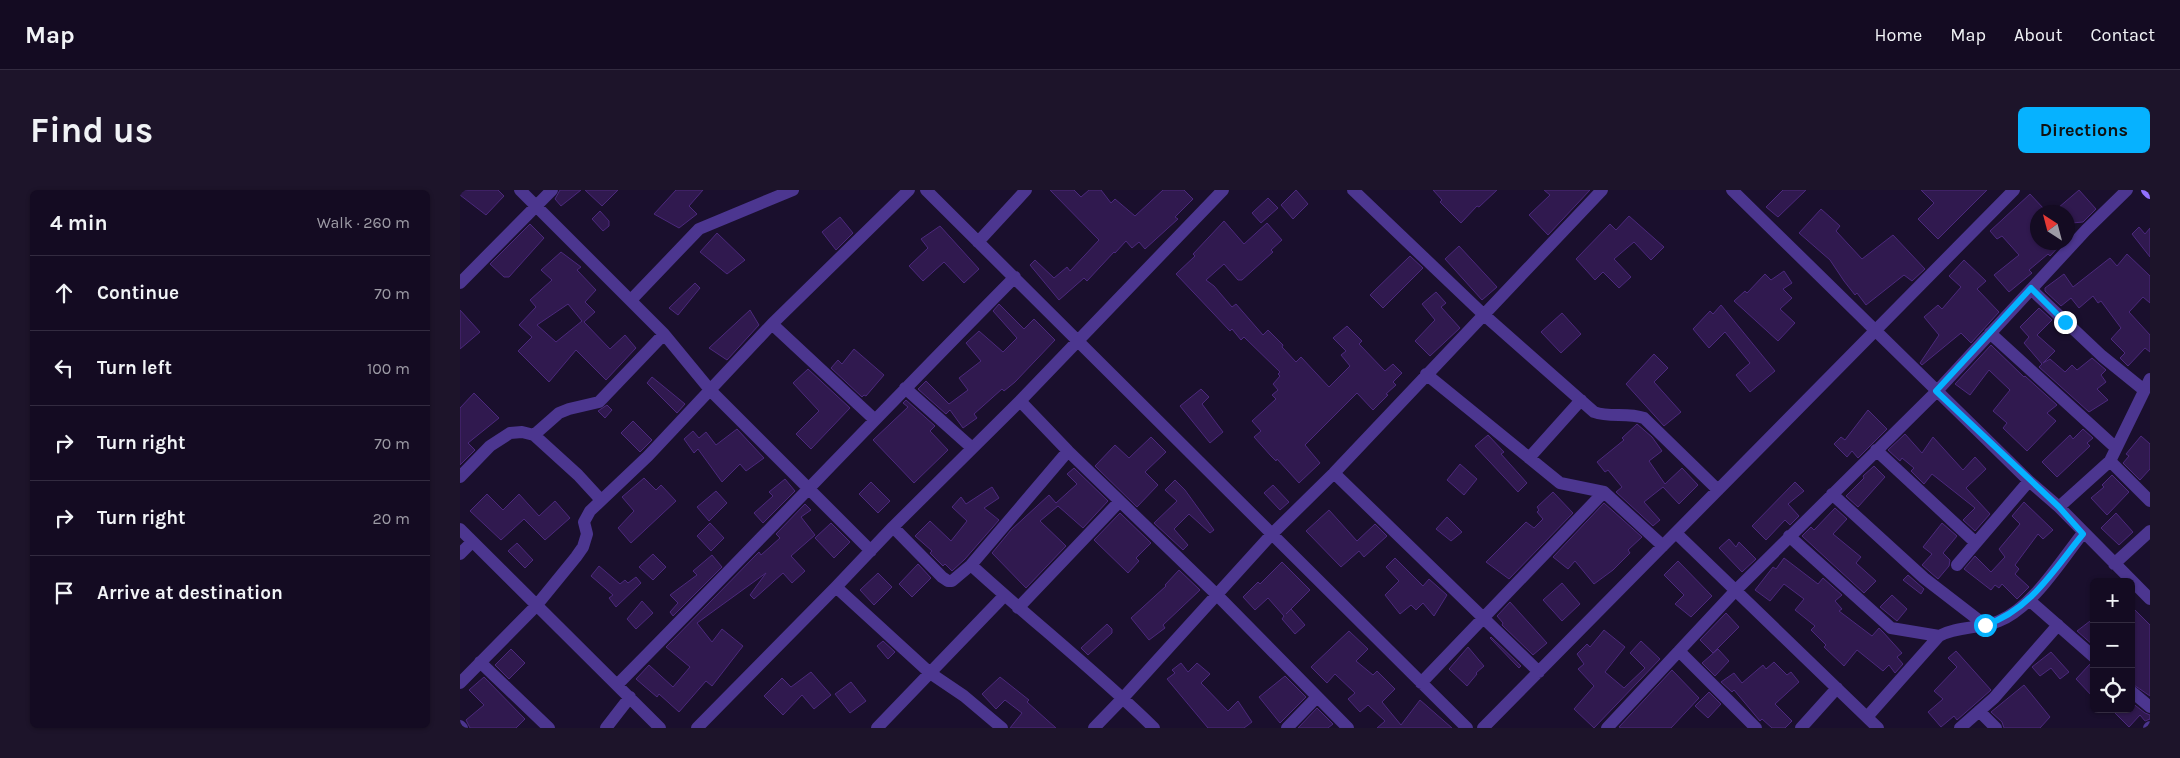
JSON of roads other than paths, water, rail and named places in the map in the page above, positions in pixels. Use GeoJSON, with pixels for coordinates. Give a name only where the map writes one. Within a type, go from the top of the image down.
{"type":"FeatureCollection","features":[{"type":"Feature","properties":{"kind":"street"},"geometry":{"type":"LineString","coordinates":[[520,190],[664,334],[710,391],[871,551]]}},
{"type":"Feature","properties":{"kind":"street"},"geometry":{"type":"LineString","coordinates":[[460,283],[552,190]]}},
{"type":"Feature","properties":{"kind":"street"},"geometry":{"type":"LineString","coordinates":[[631,300],[699,229],[793,190]]}},
{"type":"Feature","properties":{"kind":"street"},"geometry":{"type":"LineString","coordinates":[[460,683],[536,606],[583,547],[587,534],[584,522],[590,511],[648,456],[772,324],[910,190]]}},
{"type":"Feature","properties":{"kind":"street"},"geometry":{"type":"LineString","coordinates":[[926,190],[1467,728]]}},
{"type":"Feature","properties":{"kind":"street"},"geometry":{"type":"LineString","coordinates":[[978,242],[1026,190]]}},
{"type":"Feature","properties":{"kind":"street"},"geometry":{"type":"LineString","coordinates":[[697,728],[971,447],[1020,401],[1076,340],[1223,190]]}},
{"type":"Feature","properties":{"kind":"street"},"geometry":{"type":"LineString","coordinates":[[1353,190],[1483,314],[1594,412],[1604,416],[1637,416],[1644,418],[1718,490]]}},
{"type":"Feature","properties":{"kind":"street"},"geometry":{"type":"LineString","coordinates":[[1094,728],[1124,698],[1272,535],[1334,473],[1602,190]]}},
{"type":"Feature","properties":{"kind":"street"},"geometry":{"type":"LineString","coordinates":[[1732,190],[1936,391],[2029,481],[2059,507],[2083,534],[2150,599]]}},
{"type":"Feature","properties":{"kind":"street"},"geometry":{"type":"LineString","coordinates":[[1483,728],[2014,190]]}},
{"type":"Feature","properties":{"kind":"street"},"geometry":{"type":"LineString","coordinates":[[1607,728],[1736,590],[1936,391],[2086,230],[2127,190]]}},
{"type":"Feature","properties":{"kind":"street"},"geometry":{"type":"LineString","coordinates":[[2147,190],[2150,193]]}},
{"type":"Feature","properties":{"kind":"street"},"geometry":{"type":"LineString","coordinates":[[617,685],[874,419],[1015,277]]}},
{"type":"Feature","properties":{"kind":"street"},"geometry":{"type":"LineString","coordinates":[[2031,288],[2102,356],[2147,385],[2127,430],[2110,461],[2059,507]]}},
{"type":"Feature","properties":{"kind":"street"},"geometry":{"type":"LineString","coordinates":[[772,324],[874,419]]}},
{"type":"Feature","properties":{"kind":"street"},"geometry":{"type":"LineString","coordinates":[[1990,333],[2116,448]]}},
{"type":"Feature","properties":{"kind":"street"},"geometry":{"type":"LineString","coordinates":[[534,435],[559,413],[599,402],[664,334]]}},
{"type":"Feature","properties":{"kind":"street"},"geometry":{"type":"LineString","coordinates":[[1426,374],[1560,483],[1604,492],[1663,546]]}},
{"type":"Feature","properties":{"kind":"street"},"geometry":{"type":"LineString","coordinates":[[905,388],[971,447]]}},
{"type":"Feature","properties":{"kind":"street"},"geometry":{"type":"LineString","coordinates":[[1529,458],[1580,400]]}},
{"type":"Feature","properties":{"kind":"street"},"geometry":{"type":"LineString","coordinates":[[1020,401],[1068,451],[1218,595],[1348,728]]}},
{"type":"Feature","properties":{"kind":"street"},"geometry":{"type":"LineString","coordinates":[[460,477],[490,446],[510,433],[522,432],[534,435],[578,475],[601,500]]}},
{"type":"Feature","properties":{"kind":"street"},"geometry":{"type":"LineString","coordinates":[[1876,450],[1976,543]]}},
{"type":"Feature","properties":{"kind":"street"},"geometry":{"type":"LineString","coordinates":[[893,526],[948,581],[957,579],[1068,451]]}},
{"type":"Feature","properties":{"kind":"street"},"geometry":{"type":"LineString","coordinates":[[2110,461],[2150,502]]}},
{"type":"Feature","properties":{"kind":"street"},"geometry":{"type":"LineString","coordinates":[[1334,473],[1539,672]]}},
{"type":"Feature","properties":{"kind":"street"},"geometry":{"type":"LineString","coordinates":[[1957,565],[2029,481]]}},
{"type":"Feature","properties":{"kind":"street"},"geometry":{"type":"LineString","coordinates":[[1421,683],[1604,492]]}},
{"type":"Feature","properties":{"kind":"street"},"geometry":{"type":"LineString","coordinates":[[1832,494],[1924,578],[1985,625]]}},
{"type":"Feature","properties":{"kind":"street"},"geometry":{"type":"LineString","coordinates":[[1018,608],[1120,501]]}},
{"type":"Feature","properties":{"kind":"street"},"geometry":{"type":"LineString","coordinates":[[460,530],[660,728]]}},
{"type":"Feature","properties":{"kind":"street"},"geometry":{"type":"LineString","coordinates":[[2114,564],[2150,531]]}},
{"type":"Feature","properties":{"kind":"street"},"geometry":{"type":"LineString","coordinates":[[1676,532],[1878,728]]}},
{"type":"Feature","properties":{"kind":"street"},"geometry":{"type":"LineString","coordinates":[[1867,717],[1940,636],[1948,631],[1985,625],[2008,616],[2029,600],[2083,534]]}},
{"type":"Feature","properties":{"kind":"street"},"geometry":{"type":"LineString","coordinates":[[1789,536],[1891,628],[1940,636]]}},
{"type":"Feature","properties":{"kind":"street"},"geometry":{"type":"LineString","coordinates":[[460,554],[472,542]]}},
{"type":"Feature","properties":{"kind":"street"},"geometry":{"type":"LineString","coordinates":[[971,565],[1004,596],[1124,698],[1154,728]]}},
{"type":"Feature","properties":{"kind":"street"},"geometry":{"type":"LineString","coordinates":[[836,587],[930,672],[964,696],[1002,728]]}},
{"type":"Feature","properties":{"kind":"street"},"geometry":{"type":"LineString","coordinates":[[877,728],[1004,596]]}},
{"type":"Feature","properties":{"kind":"street"},"geometry":{"type":"LineString","coordinates":[[2029,600],[2090,653]]}},
{"type":"Feature","properties":{"kind":"street"},"geometry":{"type":"LineString","coordinates":[[1960,728],[1994,698],[2058,625]]}},
{"type":"Feature","properties":{"kind":"street"},"geometry":{"type":"LineString","coordinates":[[1679,651],[1756,728]]}},
{"type":"Feature","properties":{"kind":"street"},"geometry":{"type":"LineString","coordinates":[[480,662],[549,728]]}},
{"type":"Feature","properties":{"kind":"street"},"geometry":{"type":"LineString","coordinates":[[1801,728],[1837,688]]}},
{"type":"Feature","properties":{"kind":"street"},"geometry":{"type":"LineString","coordinates":[[2135,694],[2150,707]]}},
{"type":"Feature","properties":{"kind":"street"},"geometry":{"type":"LineString","coordinates":[[606,728],[630,697]]}},
{"type":"Feature","properties":{"kind":"street"},"geometry":{"type":"LineString","coordinates":[[1288,728],[1317,697]]}},
{"type":"Feature","properties":{"kind":"street"},"geometry":{"type":"LineString","coordinates":[[1979,711],[1996,728]]}}]}
